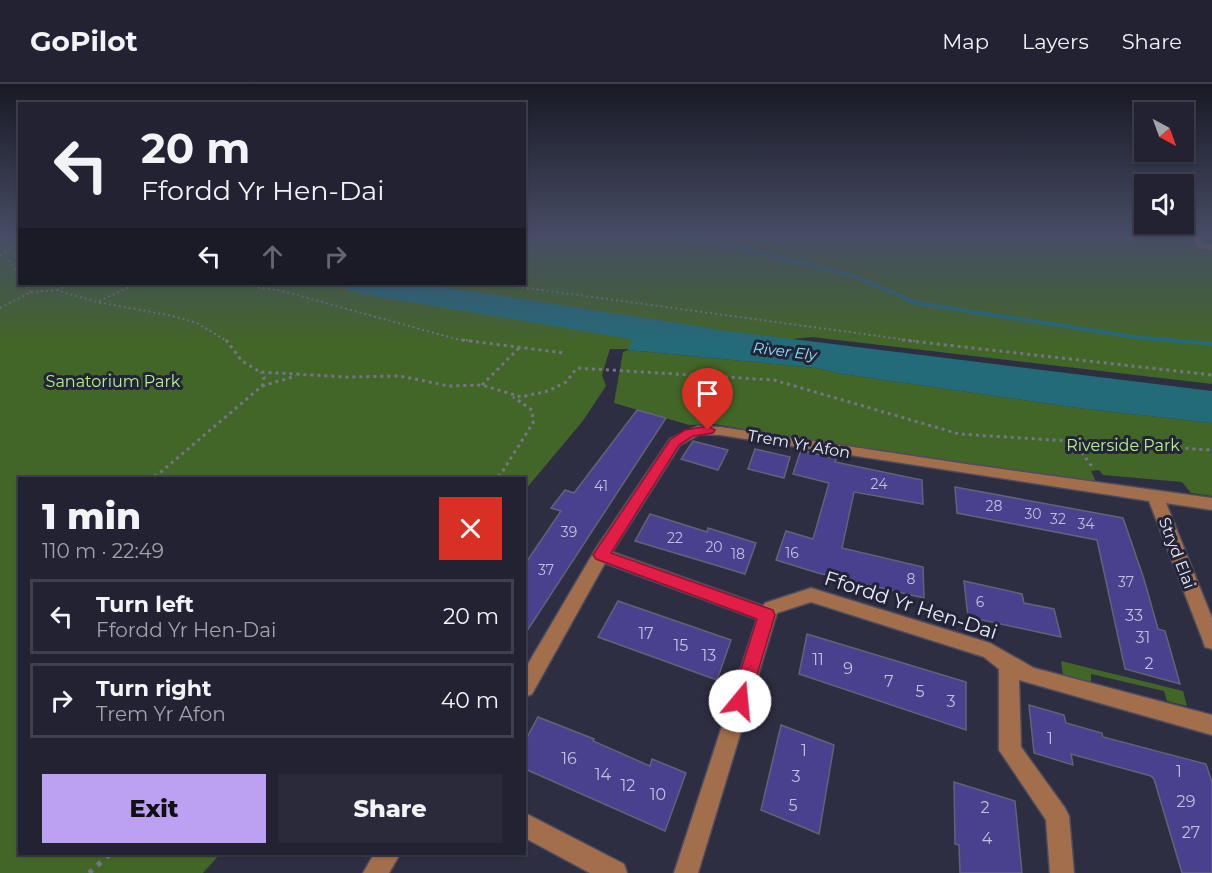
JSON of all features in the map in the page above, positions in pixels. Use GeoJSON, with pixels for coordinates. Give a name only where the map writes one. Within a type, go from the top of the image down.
{"type":"FeatureCollection","features":[{"type":"Feature","properties":{"kind":"street","name":"Trem Yr Afon"},"geometry":{"type":"LineString","coordinates":[[526,686],[601,555],[675,442],[698,430],[720,431],[913,463],[1212,504]]}},
{"type":"Feature","properties":{"kind":"street","name":"Stryd Elai"},"geometry":{"type":"LineString","coordinates":[[1156,498],[1212,641]]}},
{"type":"Feature","properties":{"kind":"street"},"geometry":{"type":"LineString","coordinates":[[601,555],[767,615],[686,873]]}},
{"type":"Feature","properties":{"kind":"street","name":"Ffordd Yr Hen-Dai"},"geometry":{"type":"LineString","coordinates":[[767,615],[771,608],[811,596],[990,651],[1008,665],[1030,676],[1212,725]]}},
{"type":"Feature","properties":{"kind":"street"},"geometry":{"type":"LineString","coordinates":[[1008,665],[1010,750],[1057,816],[1062,873]]}},
{"type":"Feature","properties":{"kind":"street"},"geometry":{"type":"LineString","coordinates":[[526,826],[615,873]]}},
{"type":"Feature","properties":{"kind":"street"},"geometry":{"type":"LineString","coordinates":[[375,873],[387,855]]}},
{"type":"Feature","properties":{"kind":"path"},"geometry":{"type":"LineString","coordinates":[[26,285],[32,292]]}},
{"type":"Feature","properties":{"kind":"path"},"geometry":{"type":"LineString","coordinates":[[0,308],[32,292],[56,290],[68,285]]}},
{"type":"Feature","properties":{"kind":"path"},"geometry":{"type":"LineString","coordinates":[[97,302],[134,285]]}},
{"type":"Feature","properties":{"kind":"path"},"geometry":{"type":"LineString","coordinates":[[244,285],[282,291],[456,339],[565,353]]}},
{"type":"Feature","properties":{"kind":"path"},"geometry":{"type":"LineString","coordinates":[[504,285],[904,340],[1212,375]]}},
{"type":"Feature","properties":{"kind":"path"},"geometry":{"type":"LineString","coordinates":[[56,290],[97,302],[173,316],[197,323],[225,338],[242,361],[264,377],[262,386]]}},
{"type":"Feature","properties":{"kind":"path"},"geometry":{"type":"LineString","coordinates":[[482,385],[521,347]]}},
{"type":"Feature","properties":{"kind":"path"},"geometry":{"type":"LineString","coordinates":[[512,396],[530,397],[548,391],[566,382],[577,368],[774,380],[959,434],[1212,450]]}},
{"type":"Feature","properties":{"kind":"path"},"geometry":{"type":"LineString","coordinates":[[260,372],[298,376],[400,376],[449,386],[482,385],[512,396],[532,410],[533,423],[499,477]]}},
{"type":"Feature","properties":{"kind":"path"},"geometry":{"type":"LineString","coordinates":[[155,477],[262,386],[298,376]]}},
{"type":"Feature","properties":{"kind":"path"},"geometry":{"type":"LineString","coordinates":[[1072,441],[1086,460]]}},
{"type":"Feature","properties":{"kind":"path"},"geometry":{"type":"LineString","coordinates":[[89,873],[109,855]]}},
{"type":"Feature","properties":{"kind":"green space","name":"Sanatorium Park"},"geometry":{"type":"Polygon","coordinates":[[[0,272],[18,272],[18,285],[526,285],[526,272],[1212,272],[1212,384],[812,337],[688,350],[610,349],[602,375],[606,386],[582,422],[526,489],[526,477],[18,477],[18,855],[219,855],[203,873],[0,873],[0,272]]]}},
{"type":"Feature","properties":{"kind":"green space","name":"Riverside Park"},"geometry":{"type":"Polygon","coordinates":[[[628,350],[816,368],[842,374],[1078,408],[1212,423],[1212,496],[1191,493],[1182,482],[1103,475],[1099,470],[1091,471],[1096,482],[906,457],[714,424],[689,425],[614,403],[623,352],[628,350]]]}},
{"type":"Feature","properties":{"kind":"green space"},"geometry":{"type":"Polygon","coordinates":[[[1061,661],[1183,691],[1187,706],[1167,701],[1164,691],[1091,674],[1091,682],[1063,675],[1061,661]]]}},
{"type":"Feature","properties":{"kind":"water"},"geometry":{"type":"Polygon","coordinates":[[[639,320],[1212,391],[1212,423],[1078,408],[842,374],[816,368],[628,350],[639,320]]]}},
{"type":"Feature","properties":{"kind":"building"},"geometry":{"type":"Polygon","coordinates":[[[637,410],[666,418],[526,632],[526,563],[561,511],[551,508],[565,490],[574,493],[637,410]]]}},
{"type":"Feature","properties":{"kind":"building"},"geometry":{"type":"Polygon","coordinates":[[[693,441],[728,450],[718,470],[681,459],[693,441]]]}},
{"type":"Feature","properties":{"kind":"building"},"geometry":{"type":"Polygon","coordinates":[[[755,449],[790,457],[784,478],[748,469],[755,449]]]}},
{"type":"Feature","properties":{"kind":"building"},"geometry":{"type":"Polygon","coordinates":[[[801,450],[836,459],[835,462],[922,480],[923,504],[854,492],[842,548],[923,567],[924,598],[818,573],[776,560],[786,531],[813,539],[829,483],[793,474],[801,450]]]}},
{"type":"Feature","properties":{"kind":"building"},"geometry":{"type":"Polygon","coordinates":[[[955,487],[1123,518],[1158,629],[1165,631],[1180,684],[1125,669],[1097,540],[957,513],[955,487]]]}},
{"type":"Feature","properties":{"kind":"building"},"geometry":{"type":"Polygon","coordinates":[[[650,514],[707,532],[708,528],[756,543],[745,574],[635,541],[650,514]]]}},
{"type":"Feature","properties":{"kind":"building"},"geometry":{"type":"Polygon","coordinates":[[[964,581],[1022,594],[1024,603],[1054,609],[1061,637],[968,617],[964,581]]]}},
{"type":"Feature","properties":{"kind":"building"},"geometry":{"type":"Polygon","coordinates":[[[618,601],[731,640],[717,680],[598,637],[618,601]]]}},
{"type":"Feature","properties":{"kind":"building"},"geometry":{"type":"Polygon","coordinates":[[[807,634],[966,682],[966,730],[799,674],[807,634]]]}},
{"type":"Feature","properties":{"kind":"building"},"geometry":{"type":"Polygon","coordinates":[[[1029,705],[1064,715],[1066,723],[1102,733],[1103,737],[1206,764],[1212,782],[1212,873],[1182,873],[1154,779],[1151,776],[1071,754],[1073,765],[1034,753],[1029,705]]]}},
{"type":"Feature","properties":{"kind":"building"},"geometry":{"type":"Polygon","coordinates":[[[538,717],[594,739],[593,741],[650,766],[652,759],[686,773],[665,831],[526,769],[526,739],[538,717]]]}},
{"type":"Feature","properties":{"kind":"building"},"geometry":{"type":"Polygon","coordinates":[[[781,725],[834,745],[819,834],[761,810],[781,725]]]}},
{"type":"Feature","properties":{"kind":"building"},"geometry":{"type":"Polygon","coordinates":[[[954,782],[1015,801],[1022,873],[960,873],[959,845],[955,844],[954,782]]]}},
{"type":"Feature","properties":{"kind":"waterway"},"geometry":{"type":"LineString","coordinates":[[837,272],[854,276],[916,303],[1134,337],[1212,344]]}},
{"type":"Feature","properties":{"kind":"waterway","name":"River Ely"},"geometry":{"type":"LineString","coordinates":[[367,285],[703,339]]}},
{"type":"Feature","properties":{"kind":"route"},"geometry":{"type":"LineString","coordinates":[[708,430],[698,430],[675,442],[601,555],[767,615],[740,701]]}}]}
